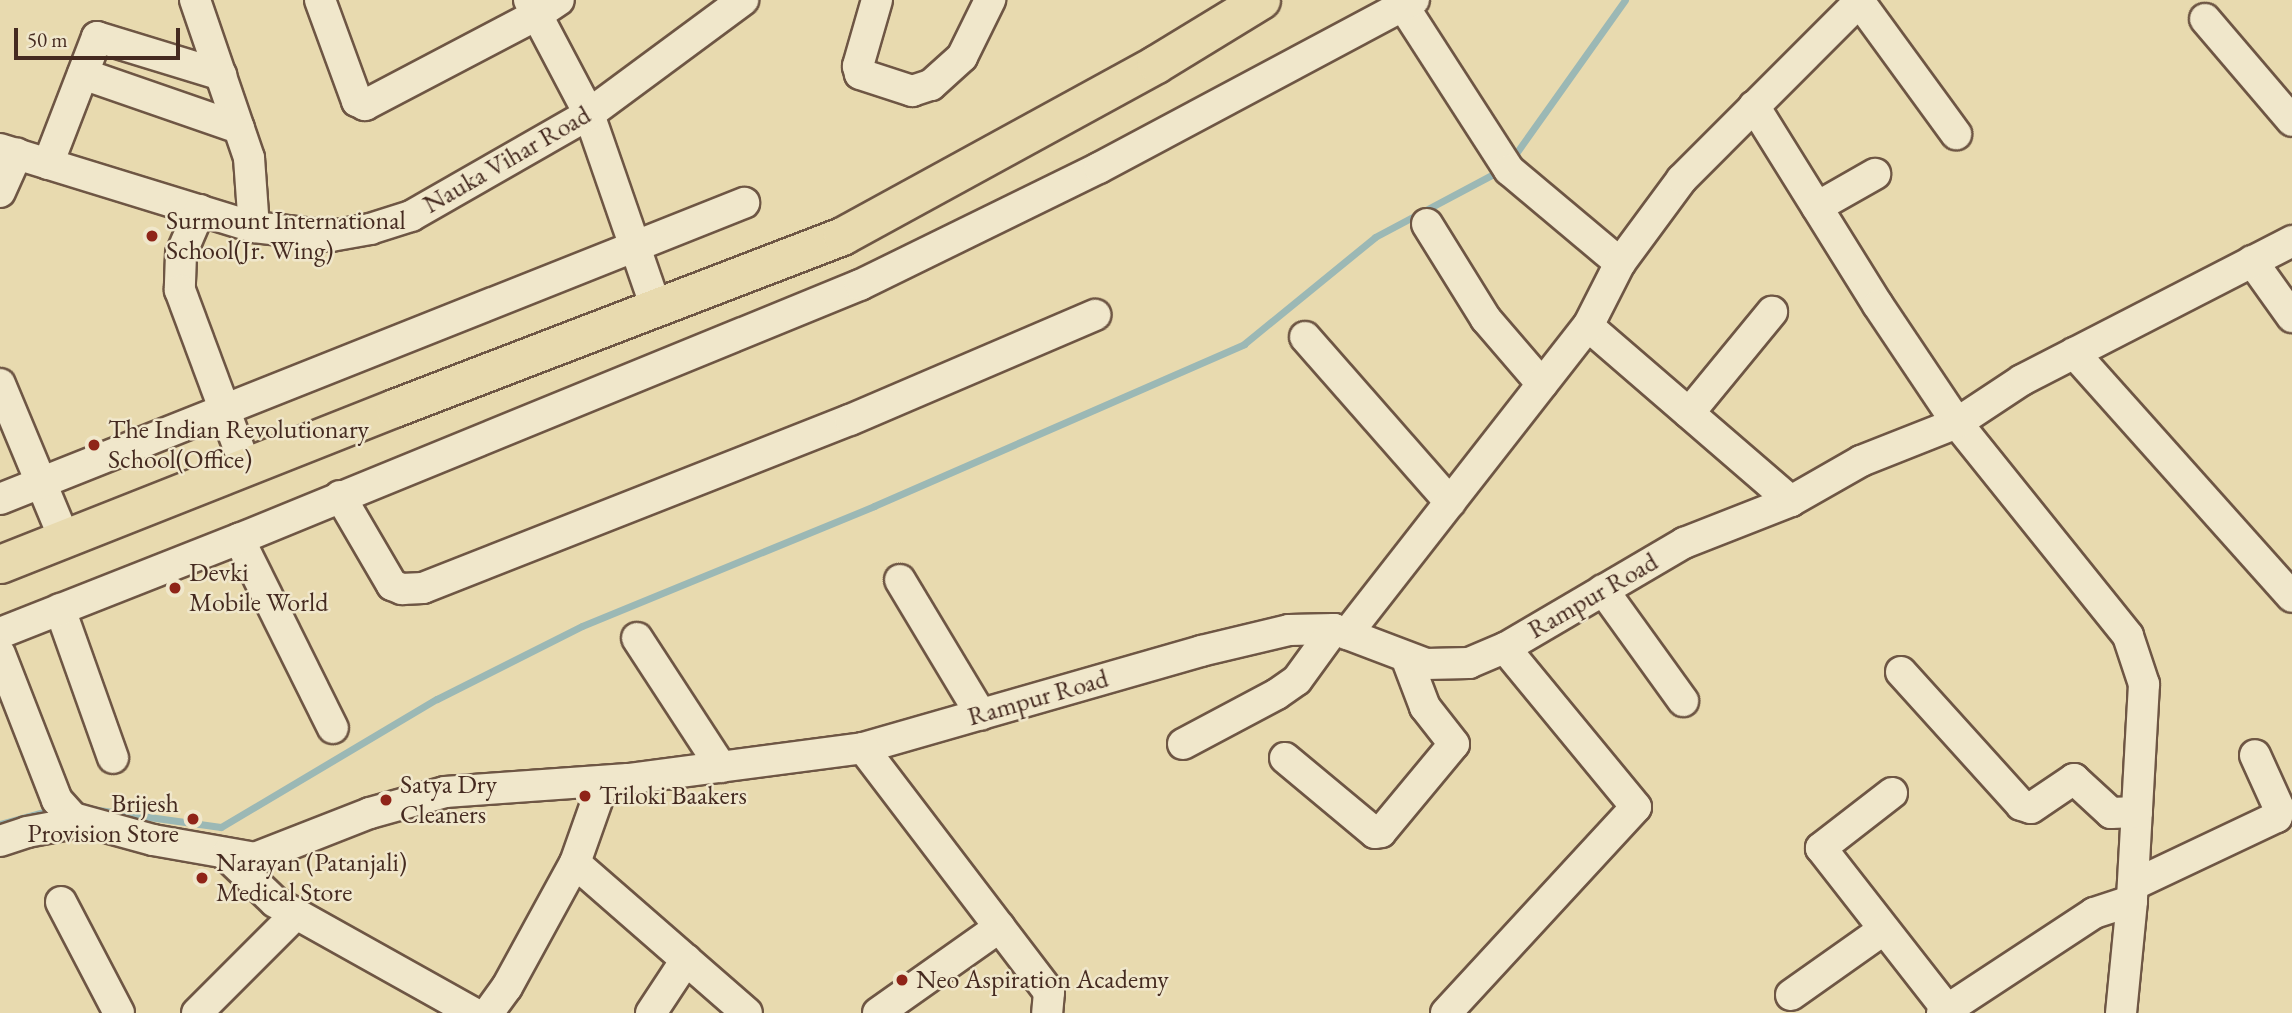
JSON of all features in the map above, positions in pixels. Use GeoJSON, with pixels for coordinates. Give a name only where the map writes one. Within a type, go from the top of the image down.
{"type":"FeatureCollection","features":[{"type":"Feature","properties":{"kind":"main road"},"geometry":{"type":"LineString","coordinates":[[0,564],[842,236],[1156,64],[1261,0]]}},
{"type":"Feature","properties":{"kind":"street"},"geometry":{"type":"LineString","coordinates":[[195,0],[249,158],[254,227]]}},
{"type":"Feature","properties":{"kind":"street","name":"Nauka Vihar Road"},"geometry":{"type":"LineString","coordinates":[[8,151],[254,227],[331,236],[370,229],[411,216],[589,114],[743,0]]}},
{"type":"Feature","properties":{"kind":"street"},"geometry":{"type":"LineString","coordinates":[[877,0],[858,66],[860,74],[912,91],[931,85],[962,57],[990,0]]}},
{"type":"Feature","properties":{"kind":"street"},"geometry":{"type":"LineString","coordinates":[[1183,744],[1277,694],[1297,680],[1450,502],[1588,326],[1619,263],[1682,179],[1860,1],[1956,134]]}},
{"type":"Feature","properties":{"kind":"street"},"geometry":{"type":"LineString","coordinates":[[327,3],[360,105],[542,5],[589,114],[656,307]]}},
{"type":"Feature","properties":{"kind":"street"},"geometry":{"type":"LineString","coordinates":[[0,633],[239,539],[860,285],[1099,168],[1409,4],[1503,162],[1619,263]]}},
{"type":"Feature","properties":{"kind":"street"},"geometry":{"type":"LineString","coordinates":[[2205,19],[2292,121]]}},
{"type":"Feature","properties":{"kind":"street"},"geometry":{"type":"LineString","coordinates":[[48,164],[94,40],[101,37],[221,75]]}},
{"type":"Feature","properties":{"kind":"street"},"geometry":{"type":"LineString","coordinates":[[83,74],[239,128]]}},
{"type":"Feature","properties":{"kind":"street"},"geometry":{"type":"LineString","coordinates":[[1754,106],[1957,423],[2128,636],[2144,684],[2132,893],[2121,1013]]}},
{"type":"Feature","properties":{"kind":"street"},"geometry":{"type":"LineString","coordinates":[[0,192],[8,151]]}},
{"type":"Feature","properties":{"kind":"street"},"geometry":{"type":"LineString","coordinates":[[1817,207],[1875,174]]}},
{"type":"Feature","properties":{"kind":"street"},"geometry":{"type":"LineString","coordinates":[[0,499],[744,203]]}},
{"type":"Feature","properties":{"kind":"street"},"geometry":{"type":"LineString","coordinates":[[200,210],[181,254],[180,290],[246,467]]}},
{"type":"Feature","properties":{"kind":"street"},"geometry":{"type":"LineString","coordinates":[[1427,225],[1486,319],[1542,384]]}},
{"type":"Feature","properties":{"kind":"street","name":"Rampur Road"},"geometry":{"type":"LineString","coordinates":[[70,813],[226,855],[255,858],[370,813],[445,792],[604,781],[863,748],[1201,651],[1289,630],[1340,632],[1426,664],[1469,663],[1505,648],[1684,543],[1791,500],[1861,461],[1957,423],[2022,380],[2292,241]]}},
{"type":"Feature","properties":{"kind":"street"},"geometry":{"type":"LineString","coordinates":[[2252,261],[2292,317]]}},
{"type":"Feature","properties":{"kind":"street"},"geometry":{"type":"LineString","coordinates":[[1689,413],[1772,312]]}},
{"type":"Feature","properties":{"kind":"street"},"geometry":{"type":"LineString","coordinates":[[340,496],[392,585],[402,590],[423,588],[849,420],[1095,315]]}},
{"type":"Feature","properties":{"kind":"street"},"geometry":{"type":"LineString","coordinates":[[1588,326],[1791,500]]}},
{"type":"Feature","properties":{"kind":"street"},"geometry":{"type":"LineString","coordinates":[[1305,337],[1450,502]]}},
{"type":"Feature","properties":{"kind":"street"},"geometry":{"type":"LineString","coordinates":[[2074,353],[2292,597]]}},
{"type":"Feature","properties":{"kind":"street"},"geometry":{"type":"LineString","coordinates":[[0,384],[65,540]]}},
{"type":"Feature","properties":{"kind":"street"},"geometry":{"type":"LineString","coordinates":[[239,539],[333,729]]}},
{"type":"Feature","properties":{"kind":"street"},"geometry":{"type":"LineString","coordinates":[[900,580],[981,715]]}},
{"type":"Feature","properties":{"kind":"street"},"geometry":{"type":"LineString","coordinates":[[1602,590],[1683,701]]}},
{"type":"Feature","properties":{"kind":"street"},"geometry":{"type":"LineString","coordinates":[[60,609],[113,758]]}},
{"type":"Feature","properties":{"kind":"street"},"geometry":{"type":"LineString","coordinates":[[637,638],[721,767]]}},
{"type":"Feature","properties":{"kind":"street"},"geometry":{"type":"LineString","coordinates":[[1446,1013],[1636,807],[1505,648]]}},
{"type":"Feature","properties":{"kind":"street"},"geometry":{"type":"LineString","coordinates":[[0,654],[70,813],[0,841]]}},
{"type":"Feature","properties":{"kind":"street"},"geometry":{"type":"LineString","coordinates":[[1285,758],[1375,833],[1381,832],[1454,744],[1425,707],[1406,657]]}},
{"type":"Feature","properties":{"kind":"street"},"geometry":{"type":"LineString","coordinates":[[1901,672],[2021,805],[2031,808],[2074,779],[2111,813],[2137,812]]}},
{"type":"Feature","properties":{"kind":"street"},"geometry":{"type":"LineString","coordinates":[[863,748],[1049,992],[1047,1013]]}},
{"type":"Feature","properties":{"kind":"street"},"geometry":{"type":"LineString","coordinates":[[1892,793],[1821,848],[1944,1011],[2094,913],[2277,817],[2279,808],[2255,755]]}},
{"type":"Feature","properties":{"kind":"street"},"geometry":{"type":"LineString","coordinates":[[488,1013],[507,987],[575,863],[604,781]]}},
{"type":"Feature","properties":{"kind":"street"},"geometry":{"type":"LineString","coordinates":[[226,855],[275,902],[474,1013]]}},
{"type":"Feature","properties":{"kind":"street"},"geometry":{"type":"LineString","coordinates":[[575,863],[747,1013]]}},
{"type":"Feature","properties":{"kind":"street"},"geometry":{"type":"LineString","coordinates":[[61,902],[119,1013]]}},
{"type":"Feature","properties":{"kind":"street"},"geometry":{"type":"LineString","coordinates":[[197,1013],[296,914]]}},
{"type":"Feature","properties":{"kind":"street"},"geometry":{"type":"LineString","coordinates":[[878,1013],[1000,928]]}},
{"type":"Feature","properties":{"kind":"street"},"geometry":{"type":"LineString","coordinates":[[1791,995],[1883,930]]}},
{"type":"Feature","properties":{"kind":"street"},"geometry":{"type":"LineString","coordinates":[[651,1013],[686,960]]}},
{"type":"Feature","properties":{"kind":"waterway"},"geometry":{"type":"LineString","coordinates":[[1512,159],[1625,0]]}},
{"type":"Feature","properties":{"kind":"waterway"},"geometry":{"type":"LineString","coordinates":[[84,808],[221,827],[437,699],[582,626],[874,506],[1244,344],[1375,237],[1501,170]]}},
{"type":"Feature","properties":{"kind":"waterway"},"geometry":{"type":"LineString","coordinates":[[0,824],[55,809]]}},
{"type":"Feature","properties":{"kind":"place","name":"Surmount International School(Jr. Wing)"},"geometry":{"type":"Point","coordinates":[152,236]}},
{"type":"Feature","properties":{"kind":"place","name":"The Indian Revolutionary School(Office)"},"geometry":{"type":"Point","coordinates":[94,445]}},
{"type":"Feature","properties":{"kind":"place","name":"Devki Mobile World"},"geometry":{"type":"Point","coordinates":[175,588]}},
{"type":"Feature","properties":{"kind":"place","name":"Triloki Baakers"},"geometry":{"type":"Point","coordinates":[585,796]}},
{"type":"Feature","properties":{"kind":"place","name":"Satya Dry Cleaners"},"geometry":{"type":"Point","coordinates":[386,800]}},
{"type":"Feature","properties":{"kind":"place","name":"Brijesh Provision Store"},"geometry":{"type":"Point","coordinates":[193,819]}},
{"type":"Feature","properties":{"kind":"place","name":"Narayan (Patanjali) Medical Store"},"geometry":{"type":"Point","coordinates":[202,878]}},
{"type":"Feature","properties":{"kind":"place","name":"Neo Aspiration Academy"},"geometry":{"type":"Point","coordinates":[902,980]}}]}
